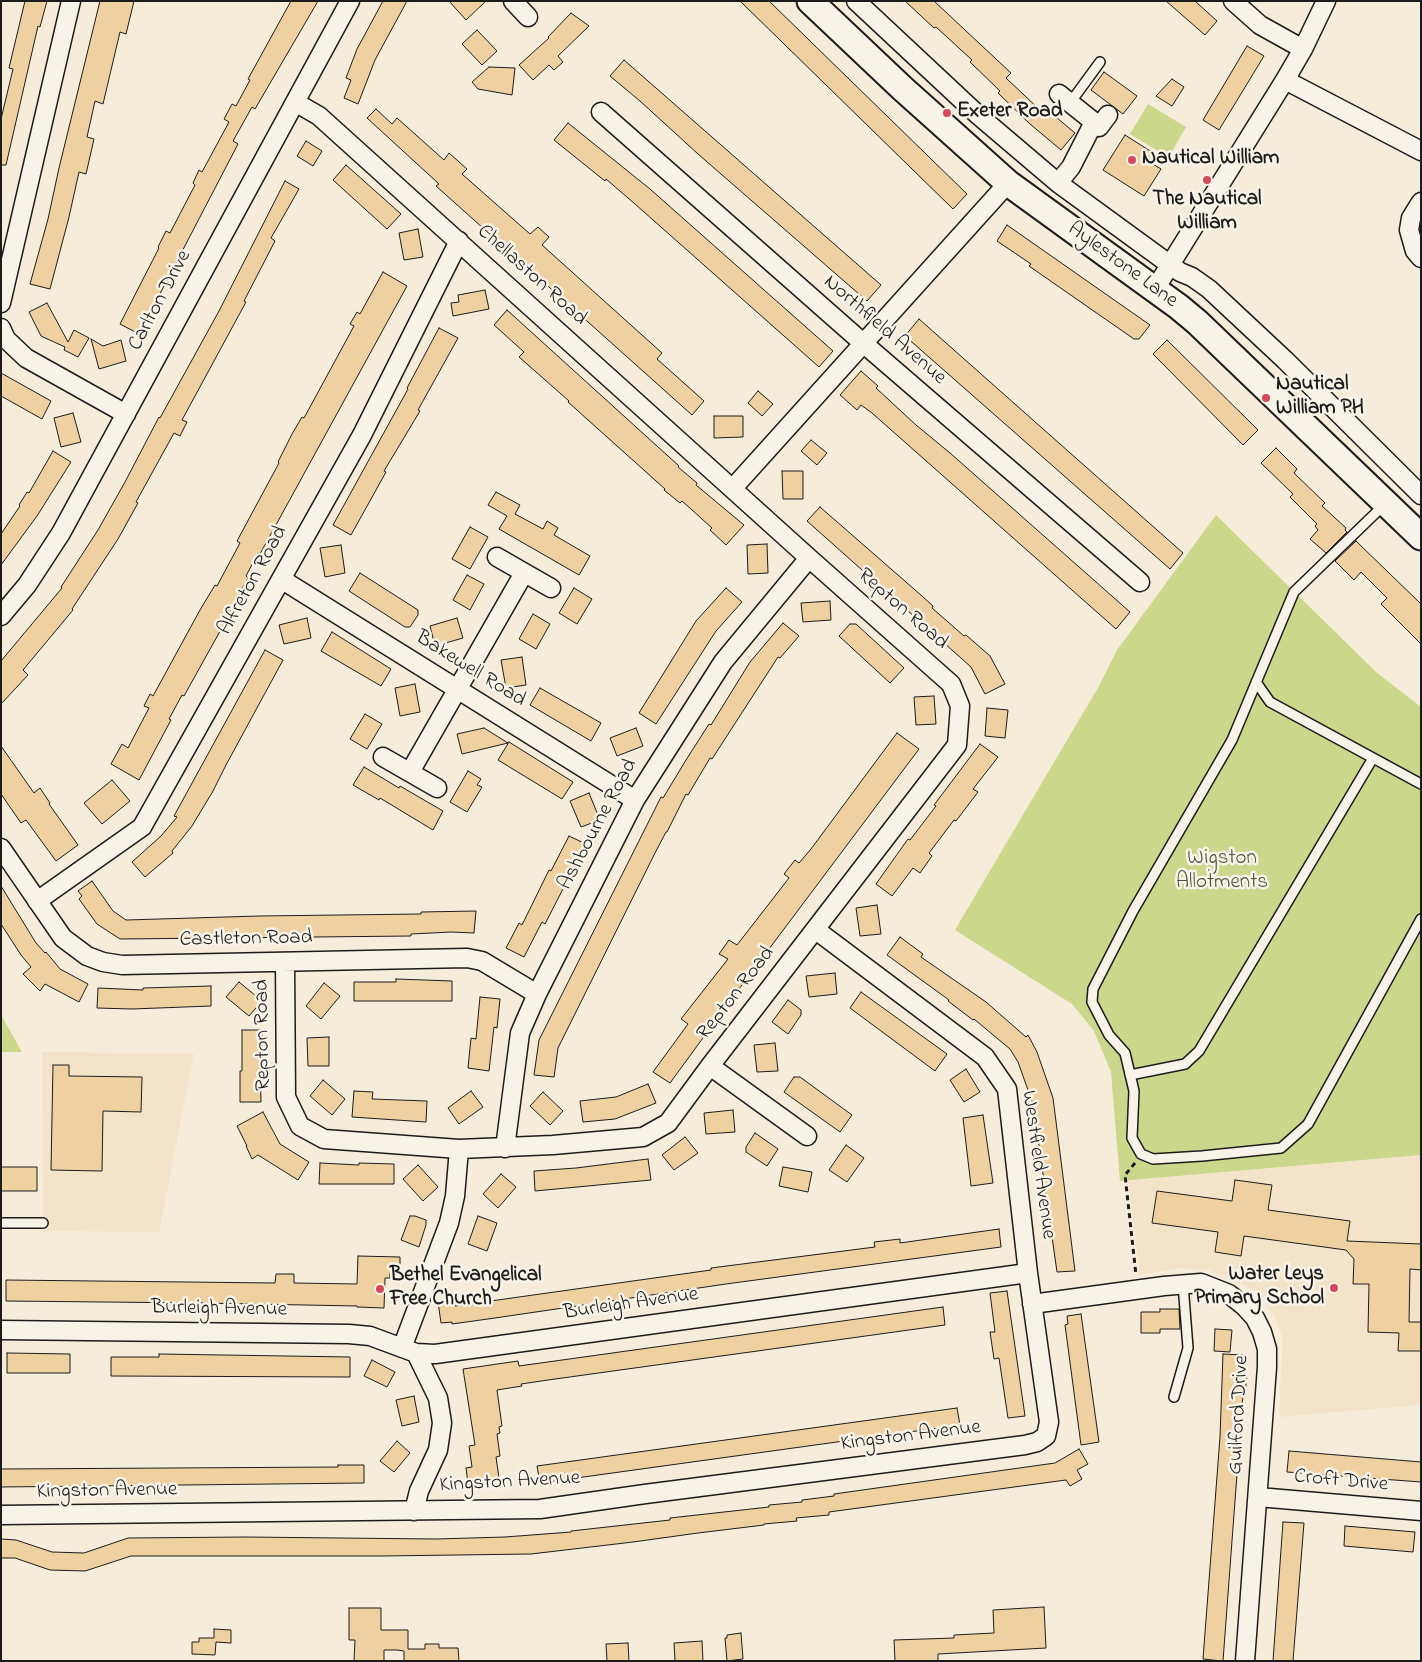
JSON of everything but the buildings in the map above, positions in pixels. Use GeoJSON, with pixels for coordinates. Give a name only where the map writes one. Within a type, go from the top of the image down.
{"type":"FeatureCollection","features":[{"type":"Feature","properties":{"kind":"main road","name":"Aylestone Lane"},"geometry":{"type":"LineString","coordinates":[[814,3],[916,101],[1008,183],[1197,322],[1421,537]]}},
{"type":"Feature","properties":{"kind":"street"},"geometry":{"type":"LineString","coordinates":[[1,303],[71,1]]}},
{"type":"Feature","properties":{"kind":"street","name":"Carlton Drive"},"geometry":{"type":"LineString","coordinates":[[1,616],[27,585],[61,533],[350,1]]}},
{"type":"Feature","properties":{"kind":"street"},"geometry":{"type":"LineString","coordinates":[[513,1],[528,17]]}},
{"type":"Feature","properties":{"kind":"street","name":"Aylestone Lane"},"geometry":{"type":"LineString","coordinates":[[856,1],[978,115],[1058,183],[1180,272],[1192,277],[1208,289],[1285,360],[1421,495]]}},
{"type":"Feature","properties":{"kind":"street"},"geometry":{"type":"LineString","coordinates":[[1233,1],[1260,25],[1303,49]]}},
{"type":"Feature","properties":{"kind":"street"},"geometry":{"type":"LineString","coordinates":[[1155,290],[1285,80],[1303,49],[1326,1]]}},
{"type":"Feature","properties":{"kind":"street"},"geometry":{"type":"LineString","coordinates":[[1285,80],[1421,150]]}},
{"type":"Feature","properties":{"kind":"street"},"geometry":{"type":"LineString","coordinates":[[1058,183],[1071,167],[1101,119],[1064,99]]}},
{"type":"Feature","properties":{"kind":"street","name":"Chellaston Road"},"geometry":{"type":"LineString","coordinates":[[295,102],[319,116],[733,488]]}},
{"type":"Feature","properties":{"kind":"street","name":"Northfield Avenue"},"geometry":{"type":"LineString","coordinates":[[601,112],[863,343],[1140,582]]}},
{"type":"Feature","properties":{"kind":"street"},"geometry":{"type":"LineString","coordinates":[[733,488],[1008,183]]}},
{"type":"Feature","properties":{"kind":"street"},"geometry":{"type":"LineString","coordinates":[[1421,202],[1411,218],[1409,230],[1415,251],[1421,258]]}},
{"type":"Feature","properties":{"kind":"street","name":"Alfreton Road"},"geometry":{"type":"LineString","coordinates":[[37,901],[142,827],[362,435],[459,241]]}},
{"type":"Feature","properties":{"kind":"street"},"geometry":{"type":"LineString","coordinates":[[1,328],[6,339],[26,358],[126,414]]}},
{"type":"Feature","properties":{"kind":"street","name":"Repton Road"},"geometry":{"type":"LineString","coordinates":[[285,962],[286,1097],[300,1126],[324,1139],[459,1148],[505,1148],[644,1137],[668,1123],[957,744],[960,706],[952,684],[733,488]]}},
{"type":"Feature","properties":{"kind":"street"},"geometry":{"type":"LineString","coordinates":[[497,557],[551,588]]}},
{"type":"Feature","properties":{"kind":"street","name":"Ashbourne Road"},"geometry":{"type":"LineString","coordinates":[[505,1148],[520,1033],[537,994],[635,800],[723,662],[809,558]]}},
{"type":"Feature","properties":{"kind":"street"},"geometry":{"type":"LineString","coordinates":[[410,772],[524,573]]}},
{"type":"Feature","properties":{"kind":"street","name":"Bakewell Road"},"geometry":{"type":"LineString","coordinates":[[281,579],[635,800]]}},
{"type":"Feature","properties":{"kind":"street"},"geometry":{"type":"LineString","coordinates":[[382,757],[437,788]]}},
{"type":"Feature","properties":{"kind":"street","name":"Castleton Road"},"geometry":{"type":"LineString","coordinates":[[1,848],[63,938],[87,956],[103,962],[122,965],[467,958],[482,961],[537,994]]}},
{"type":"Feature","properties":{"kind":"street","name":"Westfield Avenue"},"geometry":{"type":"LineString","coordinates":[[816,930],[985,1057],[1007,1089],[1028,1273],[1049,1422],[1046,1436]]}},
{"type":"Feature","properties":{"kind":"street"},"geometry":{"type":"LineString","coordinates":[[710,1066],[806,1136]]}},
{"type":"Feature","properties":{"kind":"street"},"geometry":{"type":"LineString","coordinates":[[414,1511],[419,1491],[438,1450],[442,1424],[438,1398],[418,1360],[409,1351],[449,1223],[455,1196],[459,1148]]}},
{"type":"Feature","properties":{"kind":"street","name":"Burleigh Avenue"},"geometry":{"type":"LineString","coordinates":[[1,1330],[350,1334],[370,1336],[409,1351],[435,1354],[1028,1273]]}},
{"type":"Feature","properties":{"kind":"street","name":"Guilford Drive"},"geometry":{"type":"LineString","coordinates":[[1032,1304],[1138,1289],[1201,1283],[1229,1294],[1255,1318],[1262,1332],[1267,1350],[1267,1367],[1246,1661]]}},
{"type":"Feature","properties":{"kind":"street","name":"Kingston Avenue"},"geometry":{"type":"LineString","coordinates":[[1,1515],[540,1509],[1025,1445],[1037,1442],[1046,1436]]}},
{"type":"Feature","properties":{"kind":"street","name":"Croft Drive"},"geometry":{"type":"LineString","coordinates":[[1258,1498],[1421,1511]]}},
{"type":"Feature","properties":{"kind":"lane"},"geometry":{"type":"LineString","coordinates":[[1064,99],[1100,62]]}},
{"type":"Feature","properties":{"kind":"lane"},"geometry":{"type":"LineString","coordinates":[[1386,503],[1294,592],[1232,740],[1133,911],[1093,989],[1092,1002],[1109,1034],[1125,1053],[1134,1091],[1132,1138],[1141,1154],[1153,1159],[1281,1148],[1308,1124],[1421,919]]}},
{"type":"Feature","properties":{"kind":"lane"},"geometry":{"type":"LineString","coordinates":[[1256,682],[1270,702],[1421,784]]}},
{"type":"Feature","properties":{"kind":"lane"},"geometry":{"type":"LineString","coordinates":[[1130,1075],[1185,1064],[1199,1051],[1373,758]]}},
{"type":"Feature","properties":{"kind":"lane"},"geometry":{"type":"LineString","coordinates":[[1,1223],[43,1223]]}},
{"type":"Feature","properties":{"kind":"lane"},"geometry":{"type":"LineString","coordinates":[[1174,1397],[1188,1348],[1183,1284]]}},
{"type":"Feature","properties":{"kind":"path"},"geometry":{"type":"LineString","coordinates":[[1138,1289],[1125,1175],[1141,1154]]}},
{"type":"Feature","properties":{"kind":"shaded area"},"geometry":{"type":"Polygon","coordinates":[[[42,1052],[194,1054],[159,1232],[43,1231],[42,1052]]]}},
{"type":"Feature","properties":{"kind":"shaded area","name":"Water Leys Primary School"},"geometry":{"type":"Polygon","coordinates":[[[1421,1155],[1421,1405],[1279,1417],[1282,1336],[1275,1318],[1257,1293],[1239,1282],[1208,1270],[1178,1268],[1140,1275],[1128,1181],[1421,1155]]]}},
{"type":"Feature","properties":{"kind":"green space"},"geometry":{"type":"Polygon","coordinates":[[[1148,104],[1186,127],[1164,165],[1159,162],[1163,154],[1130,134],[1148,104]]]}},
{"type":"Feature","properties":{"kind":"green space","name":"Wigston Allotments"},"geometry":{"type":"Polygon","coordinates":[[[1216,515],[1376,672],[1421,707],[1421,1155],[1120,1181],[1111,1072],[1094,1031],[1072,1004],[955,930],[1099,686],[1117,650],[1216,515]]]}},
{"type":"Feature","properties":{"kind":"green space"},"geometry":{"type":"Polygon","coordinates":[[[1,1015],[22,1052],[1,1052],[1,1015]]]}},
{"type":"Feature","properties":{"kind":"place","name":"Exeter Road"},"geometry":{"type":"Point","coordinates":[947,113]}},
{"type":"Feature","properties":{"kind":"place","name":"Nautical William"},"geometry":{"type":"Point","coordinates":[1132,160]}},
{"type":"Feature","properties":{"kind":"place","name":"The Nautical William"},"geometry":{"type":"Point","coordinates":[1207,180]}},
{"type":"Feature","properties":{"kind":"place","name":"Nautical William PH"},"geometry":{"type":"Point","coordinates":[1266,398]}},
{"type":"Feature","properties":{"kind":"place","name":"Water Leys Primary School"},"geometry":{"type":"Point","coordinates":[1334,1288]}},
{"type":"Feature","properties":{"kind":"place","name":"Bethel Evangelical Free Church"},"geometry":{"type":"Point","coordinates":[380,1289]}}]}
